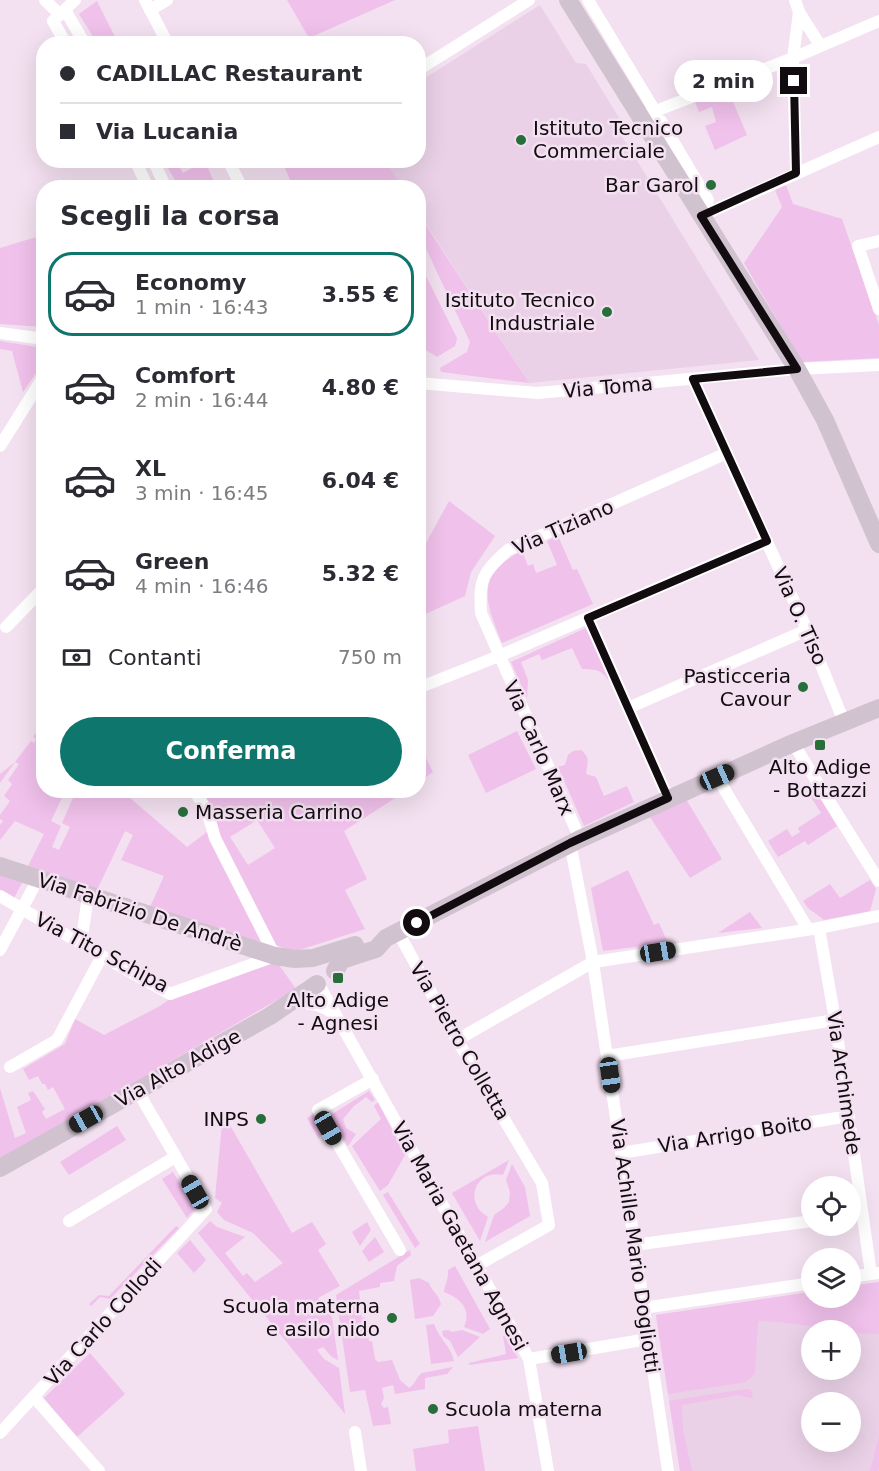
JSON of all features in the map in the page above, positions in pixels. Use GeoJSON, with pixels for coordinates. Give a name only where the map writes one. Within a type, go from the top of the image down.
{"type":"FeatureCollection","features":[{"type":"Feature","properties":{"kind":"street"},"geometry":{"type":"LineString","coordinates":[[45,0],[62,12],[79,36]]}},
{"type":"Feature","properties":{"kind":"street"},"geometry":{"type":"LineString","coordinates":[[61,36],[53,21],[75,0]]}},
{"type":"Feature","properties":{"kind":"street"},"geometry":{"type":"LineString","coordinates":[[164,36],[147,5],[166,0]]}},
{"type":"Feature","properties":{"kind":"street"},"geometry":{"type":"LineString","coordinates":[[426,65],[529,0]]}},
{"type":"Feature","properties":{"kind":"street"},"geometry":{"type":"LineString","coordinates":[[568,0],[647,118]]}},
{"type":"Feature","properties":{"kind":"street"},"geometry":{"type":"LineString","coordinates":[[588,0],[647,118],[698,211],[797,369],[825,420],[879,544]]}},
{"type":"Feature","properties":{"kind":"street"},"geometry":{"type":"LineString","coordinates":[[797,6],[820,45]]}},
{"type":"Feature","properties":{"kind":"street"},"geometry":{"type":"LineString","coordinates":[[796,173],[793,58],[797,6]]}},
{"type":"Feature","properties":{"kind":"street"},"geometry":{"type":"LineString","coordinates":[[647,118],[879,21]]}},
{"type":"Feature","properties":{"kind":"street"},"geometry":{"type":"LineString","coordinates":[[698,211],[796,173],[879,137]]}},
{"type":"Feature","properties":{"kind":"street"},"geometry":{"type":"LineString","coordinates":[[879,241],[858,246],[879,309]]}},
{"type":"Feature","properties":{"kind":"street"},"geometry":{"type":"LineString","coordinates":[[0,333],[36,338]]}},
{"type":"Feature","properties":{"kind":"street","name":"Via Toma"},"geometry":{"type":"LineString","coordinates":[[426,384],[537,393],[797,369],[879,365]]}},
{"type":"Feature","properties":{"kind":"street","name":"Via O. Tiso"},"geometry":{"type":"LineString","coordinates":[[693,379],[807,630],[844,722]]}},
{"type":"Feature","properties":{"kind":"street"},"geometry":{"type":"LineString","coordinates":[[0,446],[36,389]]}},
{"type":"Feature","properties":{"kind":"street","name":"Via Tiziano"},"geometry":{"type":"LineString","coordinates":[[499,657],[481,613],[480,594],[482,579],[500,557],[508,550],[727,453]]}},
{"type":"Feature","properties":{"kind":"street"},"geometry":{"type":"LineString","coordinates":[[426,685],[499,657],[767,541]]}},
{"type":"Feature","properties":{"kind":"street"},"geometry":{"type":"LineString","coordinates":[[6,627],[36,596]]}},
{"type":"Feature","properties":{"kind":"street"},"geometry":{"type":"LineString","coordinates":[[588,618],[668,798]]}},
{"type":"Feature","properties":{"kind":"street"},"geometry":{"type":"LineString","coordinates":[[628,708],[807,630]]}},
{"type":"Feature","properties":{"kind":"street","name":"Via Carlo Marx"},"geometry":{"type":"LineString","coordinates":[[499,657],[575,841]]}},
{"type":"Feature","properties":{"kind":"street","name":"Via Alto Adige"},"geometry":{"type":"LineString","coordinates":[[0,1168],[137,1090],[195,1060],[293,1002],[319,972],[376,949],[392,935],[472,896],[575,841],[793,743],[879,708]]}},
{"type":"Feature","properties":{"kind":"street"},"geometry":{"type":"LineString","coordinates":[[793,743],[879,882]]}},
{"type":"Feature","properties":{"kind":"street"},"geometry":{"type":"LineString","coordinates":[[717,777],[813,928]]}},
{"type":"Feature","properties":{"kind":"street"},"geometry":{"type":"LineString","coordinates":[[199,798],[207,811],[215,838],[278,956]]}},
{"type":"Feature","properties":{"kind":"street","name":"Via Achille Mario Dogliotti"},"geometry":{"type":"LineString","coordinates":[[575,841],[668,1471]]}},
{"type":"Feature","properties":{"kind":"street","name":"Via Fabrizio De Andrè"},"geometry":{"type":"LineString","coordinates":[[0,866],[278,956],[319,972]]}},
{"type":"Feature","properties":{"kind":"street"},"geometry":{"type":"LineString","coordinates":[[0,950],[38,879]]}},
{"type":"Feature","properties":{"kind":"street","name":"Via Tito Schipa"},"geometry":{"type":"LineString","coordinates":[[0,896],[170,994],[278,956]]}},
{"type":"Feature","properties":{"kind":"street"},"geometry":{"type":"LineString","coordinates":[[81,944],[88,896]]}},
{"type":"Feature","properties":{"kind":"street"},"geometry":{"type":"LineString","coordinates":[[457,1040],[593,962],[879,916]]}},
{"type":"Feature","properties":{"kind":"street","name":"Via Archimede"},"geometry":{"type":"LineString","coordinates":[[813,928],[835,1020],[849,1116],[853,1176]]}},
{"type":"Feature","properties":{"kind":"street","name":"Via Pietro Colletta"},"geometry":{"type":"LineString","coordinates":[[392,935],[542,1183],[549,1225],[478,1265]]}},
{"type":"Feature","properties":{"kind":"street"},"geometry":{"type":"LineString","coordinates":[[10,1066],[57,1040],[102,956]]}},
{"type":"Feature","properties":{"kind":"street","name":"Via Maria Gaetana Agnesi"},"geometry":{"type":"LineString","coordinates":[[319,972],[335,1014],[529,1359],[548,1471]]}},
{"type":"Feature","properties":{"kind":"street","name":"Via Maria Gaetana Agnesi"},"geometry":{"type":"LineString","coordinates":[[319,972],[330,986],[335,1014]]}},
{"type":"Feature","properties":{"kind":"street"},"geometry":{"type":"LineString","coordinates":[[293,1002],[313,1003],[335,1014]]}},
{"type":"Feature","properties":{"kind":"street"},"geometry":{"type":"LineString","coordinates":[[607,1056],[835,1020]]}},
{"type":"Feature","properties":{"kind":"street"},"geometry":{"type":"LineString","coordinates":[[373,1079],[318,1110],[400,1250]]}},
{"type":"Feature","properties":{"kind":"street"},"geometry":{"type":"LineString","coordinates":[[69,1221],[175,1157],[137,1090]]}},
{"type":"Feature","properties":{"kind":"street","name":"Via Arrigo Boito"},"geometry":{"type":"LineString","coordinates":[[621,1153],[849,1116]]}},
{"type":"Feature","properties":{"kind":"street","name":"Via Carlo Collodi"},"geometry":{"type":"LineString","coordinates":[[0,1433],[206,1209],[175,1157]]}},
{"type":"Feature","properties":{"kind":"street"},"geometry":{"type":"LineString","coordinates":[[634,1245],[801,1222]]}},
{"type":"Feature","properties":{"kind":"street","name":"Via Archimede"},"geometry":{"type":"LineString","coordinates":[[861,1230],[875,1273]]}},
{"type":"Feature","properties":{"kind":"street"},"geometry":{"type":"LineString","coordinates":[[644,1308],[801,1285]]}},
{"type":"Feature","properties":{"kind":"street"},"geometry":{"type":"LineString","coordinates":[[529,1359],[648,1340]]}},
{"type":"Feature","properties":{"kind":"street"},"geometry":{"type":"LineString","coordinates":[[34,1397],[99,1471]]}},
{"type":"Feature","properties":{"kind":"street"},"geometry":{"type":"LineString","coordinates":[[355,1432],[362,1471]]}},
{"type":"Feature","properties":{"kind":"shaded area"},"geometry":{"type":"Polygon","coordinates":[[[287,0],[395,0],[314,36],[308,36],[287,0]]]}},
{"type":"Feature","properties":{"kind":"shaded area"},"geometry":{"type":"Polygon","coordinates":[[[97,1],[114,36],[93,36],[79,14],[97,1]]]}},
{"type":"Feature","properties":{"kind":"shaded area"},"geometry":{"type":"Polygon","coordinates":[[[540,5],[576,63],[586,64],[621,121],[615,125],[759,360],[529,383],[426,224],[426,180],[398,180],[390,168],[426,168],[426,78],[540,5]]]}},
{"type":"Feature","properties":{"kind":"shaded area"},"geometry":{"type":"Polygon","coordinates":[[[728,90],[747,135],[715,150],[705,126],[716,122],[712,107],[699,112],[695,102],[728,90]]]}},
{"type":"Feature","properties":{"kind":"shaded area"},"geometry":{"type":"Polygon","coordinates":[[[168,168],[180,168],[183,173],[192,168],[208,168],[213,180],[175,180],[168,168]]]}},
{"type":"Feature","properties":{"kind":"shaded area"},"geometry":{"type":"Polygon","coordinates":[[[285,168],[390,168],[398,180],[290,180],[285,168]]]}},
{"type":"Feature","properties":{"kind":"shaded area"},"geometry":{"type":"Polygon","coordinates":[[[786,185],[793,204],[842,219],[879,325],[879,358],[802,362],[744,263],[782,207],[775,190],[786,185]]]}},
{"type":"Feature","properties":{"kind":"shaded area"},"geometry":{"type":"Polygon","coordinates":[[[426,225],[529,383],[441,372],[440,368],[467,352],[470,342],[426,249],[426,225]]]}},
{"type":"Feature","properties":{"kind":"shaded area"},"geometry":{"type":"Polygon","coordinates":[[[36,237],[36,327],[0,324],[0,248],[36,237]]]}},
{"type":"Feature","properties":{"kind":"shaded area"},"geometry":{"type":"Polygon","coordinates":[[[426,276],[457,338],[455,346],[437,357],[426,350],[426,276]]]}},
{"type":"Feature","properties":{"kind":"shaded area"},"geometry":{"type":"Polygon","coordinates":[[[0,341],[36,347],[36,373],[23,392],[12,351],[0,349],[0,341]]]}},
{"type":"Feature","properties":{"kind":"shaded area"},"geometry":{"type":"Polygon","coordinates":[[[449,501],[495,536],[471,572],[465,596],[426,614],[426,543],[449,501]]]}},
{"type":"Feature","properties":{"kind":"shaded area"},"geometry":{"type":"Polygon","coordinates":[[[558,536],[573,570],[577,569],[593,604],[502,643],[488,603],[490,580],[506,560],[522,551],[528,566],[533,564],[536,573],[557,565],[547,541],[558,536]]]}},
{"type":"Feature","properties":{"kind":"shaded area"},"geometry":{"type":"Polygon","coordinates":[[[588,627],[614,688],[601,672],[582,669],[572,648],[542,660],[539,654],[521,662],[528,680],[527,698],[511,662],[588,627]]]}},
{"type":"Feature","properties":{"kind":"shaded area"},"geometry":{"type":"Polygon","coordinates":[[[517,731],[536,769],[486,793],[468,755],[517,731]]]}},
{"type":"Feature","properties":{"kind":"shaded area"},"geometry":{"type":"Polygon","coordinates":[[[36,739],[36,798],[62,798],[51,821],[61,826],[52,847],[59,850],[70,827],[62,823],[73,798],[130,798],[187,847],[207,832],[265,943],[150,907],[164,876],[121,860],[133,835],[125,831],[97,890],[28,866],[44,834],[15,821],[0,840],[0,825],[3,821],[0,815],[10,801],[4,796],[12,784],[8,780],[19,764],[15,762],[31,741],[34,743],[36,739]]]}},
{"type":"Feature","properties":{"kind":"shaded area"},"geometry":{"type":"Polygon","coordinates":[[[581,750],[587,758],[586,774],[596,777],[604,796],[627,786],[634,802],[584,826],[558,767],[565,765],[568,755],[573,751],[581,750]]]}},
{"type":"Feature","properties":{"kind":"shaded area"},"geometry":{"type":"Polygon","coordinates":[[[426,758],[433,772],[426,777],[426,758]]]}},
{"type":"Feature","properties":{"kind":"shaded area"},"geometry":{"type":"Polygon","coordinates":[[[15,762],[0,783],[0,774],[15,762]]]}},
{"type":"Feature","properties":{"kind":"shaded area"},"geometry":{"type":"Polygon","coordinates":[[[817,793],[837,826],[808,845],[805,841],[778,857],[768,841],[787,829],[792,837],[800,832],[798,828],[821,813],[811,797],[817,793]]]}},
{"type":"Feature","properties":{"kind":"shaded area"},"geometry":{"type":"Polygon","coordinates":[[[206,798],[395,798],[344,831],[367,879],[345,890],[365,929],[293,952],[276,945],[221,842],[215,813],[206,798]],[[257,820],[230,837],[248,865],[275,848],[257,820]]]}},
{"type":"Feature","properties":{"kind":"shaded area"},"geometry":{"type":"Polygon","coordinates":[[[686,799],[722,859],[690,878],[650,817],[686,799]]]}},
{"type":"Feature","properties":{"kind":"shaded area"},"geometry":{"type":"Polygon","coordinates":[[[628,870],[654,925],[659,923],[668,943],[603,951],[591,888],[628,870]]]}},
{"type":"Feature","properties":{"kind":"shaded area"},"geometry":{"type":"Polygon","coordinates":[[[0,873],[23,881],[13,900],[0,891],[0,873]]]}},
{"type":"Feature","properties":{"kind":"shaded area"},"geometry":{"type":"Polygon","coordinates":[[[870,880],[876,889],[870,911],[824,920],[808,908],[803,901],[830,884],[840,898],[870,880]]]}},
{"type":"Feature","properties":{"kind":"shaded area"},"geometry":{"type":"Polygon","coordinates":[[[750,912],[762,928],[718,933],[750,912]]]}},
{"type":"Feature","properties":{"kind":"shaded area"},"geometry":{"type":"Polygon","coordinates":[[[270,961],[279,965],[296,989],[0,1160],[0,1088],[15,1138],[26,1133],[17,1107],[31,1100],[28,1093],[33,1091],[45,1109],[42,1112],[46,1119],[65,1109],[53,1087],[48,1090],[38,1076],[29,1080],[23,1069],[65,1044],[75,1019],[104,1035],[171,998],[270,961]]]}},
{"type":"Feature","properties":{"kind":"shaded area"},"geometry":{"type":"Polygon","coordinates":[[[369,1091],[375,1100],[372,1102],[366,1097],[343,1119],[346,1128],[356,1134],[348,1146],[329,1116],[369,1091]]]}},
{"type":"Feature","properties":{"kind":"shaded area"},"geometry":{"type":"Polygon","coordinates":[[[378,1102],[405,1155],[388,1185],[380,1191],[352,1146],[381,1119],[374,1106],[378,1102]]]}},
{"type":"Feature","properties":{"kind":"shaded area"},"geometry":{"type":"Polygon","coordinates":[[[223,1113],[292,1233],[312,1222],[326,1244],[318,1250],[340,1286],[318,1298],[332,1317],[338,1360],[323,1347],[317,1350],[324,1359],[339,1368],[345,1414],[198,1233],[210,1221],[217,1227],[245,1237],[225,1253],[243,1276],[247,1273],[255,1282],[283,1263],[253,1233],[224,1220],[217,1212],[222,1203],[215,1198],[223,1113]]]}},
{"type":"Feature","properties":{"kind":"shaded area"},"geometry":{"type":"Polygon","coordinates":[[[315,1113],[324,1129],[319,1139],[307,1118],[315,1113]]]}},
{"type":"Feature","properties":{"kind":"shaded area"},"geometry":{"type":"Polygon","coordinates":[[[117,1126],[126,1140],[69,1175],[60,1162],[117,1126]]]}},
{"type":"Feature","properties":{"kind":"shaded area"},"geometry":{"type":"Polygon","coordinates":[[[509,1160],[503,1175],[485,1177],[476,1188],[474,1196],[476,1204],[480,1211],[488,1217],[480,1241],[452,1193],[509,1160]]]}},
{"type":"Feature","properties":{"kind":"shaded area"},"geometry":{"type":"Polygon","coordinates":[[[512,1164],[525,1187],[530,1216],[485,1242],[494,1215],[509,1202],[510,1192],[506,1180],[512,1164]]]}},
{"type":"Feature","properties":{"kind":"shaded area"},"geometry":{"type":"Polygon","coordinates":[[[173,1172],[195,1207],[187,1218],[162,1179],[173,1172]]]}},
{"type":"Feature","properties":{"kind":"shaded area"},"geometry":{"type":"Polygon","coordinates":[[[388,1192],[420,1244],[415,1248],[383,1195],[388,1192]]]}},
{"type":"Feature","properties":{"kind":"shaded area"},"geometry":{"type":"Polygon","coordinates":[[[367,1222],[371,1230],[360,1246],[352,1232],[367,1222]]]}},
{"type":"Feature","properties":{"kind":"shaded area"},"geometry":{"type":"Polygon","coordinates":[[[176,1226],[179,1228],[110,1299],[100,1297],[91,1306],[89,1304],[99,1295],[109,1296],[176,1226]]]}},
{"type":"Feature","properties":{"kind":"shaded area"},"geometry":{"type":"Polygon","coordinates":[[[375,1237],[384,1252],[369,1262],[362,1251],[375,1237]]]}},
{"type":"Feature","properties":{"kind":"shaded area"},"geometry":{"type":"Polygon","coordinates":[[[190,1240],[206,1260],[194,1273],[177,1253],[190,1240]]]}},
{"type":"Feature","properties":{"kind":"shaded area"},"geometry":{"type":"Polygon","coordinates":[[[410,1250],[411,1255],[397,1266],[394,1281],[380,1283],[380,1287],[359,1291],[362,1318],[365,1317],[375,1359],[378,1362],[392,1360],[400,1380],[409,1388],[422,1373],[453,1367],[447,1374],[425,1378],[425,1389],[395,1394],[393,1385],[382,1388],[384,1398],[381,1404],[384,1408],[388,1407],[391,1424],[373,1426],[365,1390],[350,1392],[336,1295],[410,1250]]]}},
{"type":"Feature","properties":{"kind":"shaded area"},"geometry":{"type":"Polygon","coordinates":[[[455,1266],[490,1329],[483,1334],[464,1327],[466,1315],[463,1305],[455,1297],[444,1292],[448,1270],[455,1266]]]}},
{"type":"Feature","properties":{"kind":"shaded area"},"geometry":{"type":"Polygon","coordinates":[[[419,1278],[429,1283],[441,1304],[433,1316],[415,1319],[410,1280],[419,1278]]]}},
{"type":"Feature","properties":{"kind":"shaded area"},"geometry":{"type":"Polygon","coordinates":[[[879,1282],[879,1471],[680,1471],[656,1315],[801,1293],[801,1308],[861,1308],[861,1285],[879,1282]]]}},
{"type":"Feature","properties":{"kind":"shaded area"},"geometry":{"type":"Polygon","coordinates":[[[879,1282],[879,1334],[861,1333],[861,1320],[801,1320],[801,1325],[758,1321],[755,1373],[746,1382],[668,1394],[656,1315],[801,1293],[801,1308],[861,1308],[861,1285],[879,1282]]]}},
{"type":"Feature","properties":{"kind":"shaded area"},"geometry":{"type":"Polygon","coordinates":[[[434,1324],[454,1361],[431,1364],[426,1325],[434,1324]]]}},
{"type":"Feature","properties":{"kind":"shaded area"},"geometry":{"type":"Polygon","coordinates":[[[462,1330],[480,1337],[458,1357],[450,1341],[443,1336],[442,1331],[452,1332],[462,1330]]]}},
{"type":"Feature","properties":{"kind":"shaded area"},"geometry":{"type":"Polygon","coordinates":[[[504,1335],[518,1358],[469,1365],[469,1363],[506,1354],[504,1335]]]}},
{"type":"Feature","properties":{"kind":"shaded area"},"geometry":{"type":"Polygon","coordinates":[[[90,1353],[125,1394],[77,1437],[44,1398],[90,1353]]]}},
{"type":"Feature","properties":{"kind":"shaded area"},"geometry":{"type":"Polygon","coordinates":[[[751,1390],[753,1395],[751,1398],[738,1395],[682,1405],[683,1430],[692,1471],[680,1471],[669,1401],[751,1390]]]}},
{"type":"Feature","properties":{"kind":"shaded area"},"geometry":{"type":"Polygon","coordinates":[[[478,1426],[485,1471],[416,1471],[413,1449],[449,1443],[448,1430],[478,1426]]]}},
{"type":"Feature","properties":{"kind":"shaded area"},"geometry":{"type":"Polygon","coordinates":[[[879,1437],[878,1471],[870,1471],[879,1437]]]}},
{"type":"Feature","properties":{"kind":"place","name":"Istituto Tecnico Commerciale"},"geometry":{"type":"Point","coordinates":[521,140]}},
{"type":"Feature","properties":{"kind":"place","name":"Bar Garol"},"geometry":{"type":"Point","coordinates":[711,185]}},
{"type":"Feature","properties":{"kind":"place","name":"Istituto Tecnico Industriale"},"geometry":{"type":"Point","coordinates":[607,312]}},
{"type":"Feature","properties":{"kind":"place","name":"Pasticceria Cavour"},"geometry":{"type":"Point","coordinates":[803,687]}},
{"type":"Feature","properties":{"kind":"place","name":"Alto Adige - Bottazzi"},"geometry":{"type":"Point","coordinates":[820,745]}},
{"type":"Feature","properties":{"kind":"place","name":"Masseria Carrino"},"geometry":{"type":"Point","coordinates":[183,812]}},
{"type":"Feature","properties":{"kind":"place","name":"Alto Adige - Agnesi"},"geometry":{"type":"Point","coordinates":[338,978]}},
{"type":"Feature","properties":{"kind":"place","name":"INPS"},"geometry":{"type":"Point","coordinates":[261,1119]}},
{"type":"Feature","properties":{"kind":"place","name":"Scuola materna e asilo nido"},"geometry":{"type":"Point","coordinates":[392,1318]}},
{"type":"Feature","properties":{"kind":"place","name":"Scuola materna"},"geometry":{"type":"Point","coordinates":[433,1409]}},
{"type":"Feature","properties":{"kind":"route"},"geometry":{"type":"LineString","coordinates":[[417,923],[570,843],[668,798],[588,618],[767,541],[693,379],[797,369],[701,216],[796,173],[794,81]]}}]}
